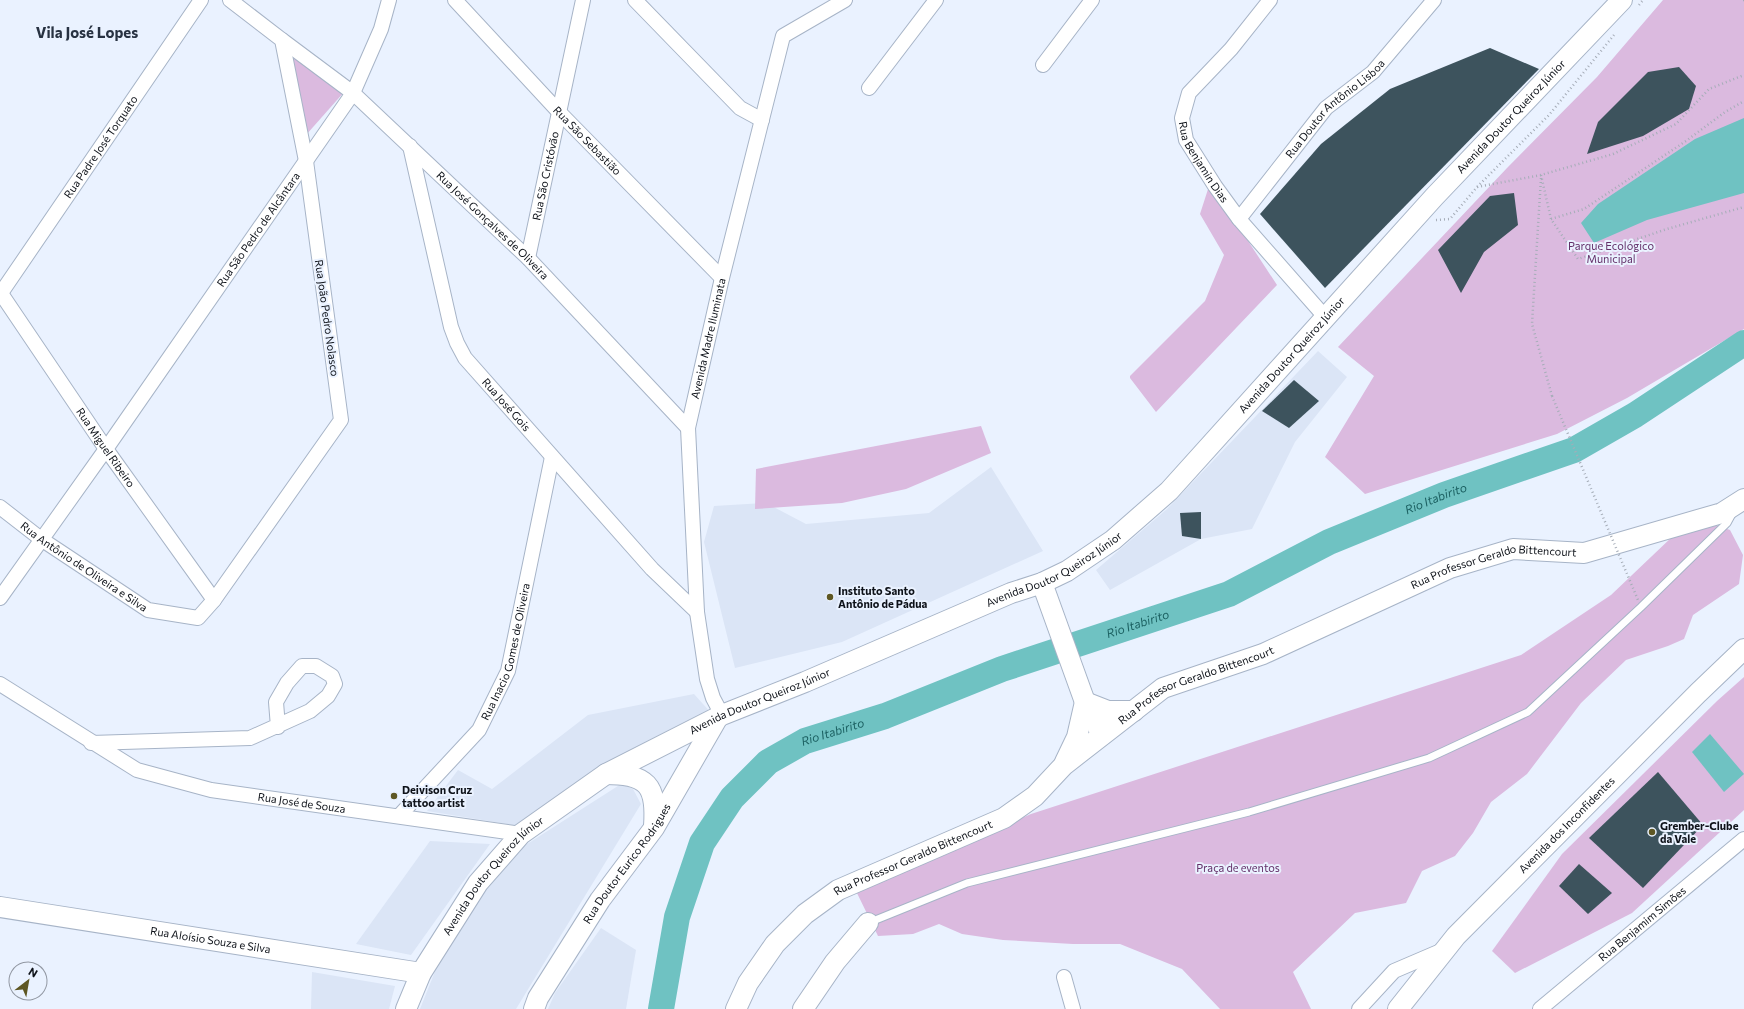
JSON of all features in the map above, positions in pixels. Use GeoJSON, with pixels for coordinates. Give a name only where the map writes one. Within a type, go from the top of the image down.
{"type":"FeatureCollection","features":[{"type":"Feature","properties":{"kind":"main road","name":"Avenida Doutor Queiroz Júnior"},"geometry":{"type":"LineString","coordinates":[[406,1009],[421,973],[478,883],[521,834],[606,774],[720,716],[805,682],[1011,593],[1042,584],[1067,571],[1113,540],[1169,491],[1435,196],[1629,5]]}},
{"type":"Feature","properties":{"kind":"main road","name":"Rua Professor Geraldo Bittencourt"},"geometry":{"type":"LineString","coordinates":[[736,1009],[748,983],[775,944],[805,914],[838,890],[1004,818],[1035,796],[1064,765],[1163,688],[1263,654],[1450,568],[1513,549],[1584,553],[1685,525],[1722,513],[1740,501]]}},
{"type":"Feature","properties":{"kind":"main road"},"geometry":{"type":"LineString","coordinates":[[1042,584],[1083,696],[1102,735]]}},
{"type":"Feature","properties":{"kind":"main road","name":"Avenida dos Inconfidentes"},"geometry":{"type":"LineString","coordinates":[[1398,1009],[1446,949],[1698,692],[1744,648]]}},
{"type":"Feature","properties":{"kind":"main road"},"geometry":{"type":"LineString","coordinates":[[1083,696],[1108,711],[1134,711]]}},
{"type":"Feature","properties":{"kind":"main road"},"geometry":{"type":"LineString","coordinates":[[1064,765],[1077,737],[1083,696]]}},
{"type":"Feature","properties":{"kind":"main road","name":"Rua Doutor Eurico Rodrigues"},"geometry":{"type":"LineString","coordinates":[[534,1009],[538,998],[600,900],[654,828],[720,716]]}},
{"type":"Feature","properties":{"kind":"main road"},"geometry":{"type":"LineString","coordinates":[[606,774],[626,774],[638,778],[648,786],[654,798],[654,828]]}},
{"type":"Feature","properties":{"kind":"main road","name":"Rua Aloísio Souza e Silva"},"geometry":{"type":"LineString","coordinates":[[0,907],[421,973]]}},
{"type":"Feature","properties":{"kind":"main road"},"geometry":{"type":"LineString","coordinates":[[803,1009],[835,962],[868,923]]}},
{"type":"Feature","properties":{"kind":"street","name":"Rua Padre José Torquato"},"geometry":{"type":"LineString","coordinates":[[1,293],[201,0]]}},
{"type":"Feature","properties":{"kind":"street"},"geometry":{"type":"LineString","coordinates":[[230,0],[282,40]]}},
{"type":"Feature","properties":{"kind":"street","name":"Rua São Pedro de Alcântara"},"geometry":{"type":"LineString","coordinates":[[0,598],[41,538],[106,449],[353,93],[381,29],[390,0]]}},
{"type":"Feature","properties":{"kind":"street","name":"Rua São Sebastião"},"geometry":{"type":"LineString","coordinates":[[454,0],[559,112],[722,278]]}},
{"type":"Feature","properties":{"kind":"street","name":"Rua São Cristóvão"},"geometry":{"type":"LineString","coordinates":[[528,258],[583,0]]}},
{"type":"Feature","properties":{"kind":"street"},"geometry":{"type":"LineString","coordinates":[[635,0],[740,108],[762,120]]}},
{"type":"Feature","properties":{"kind":"street","name":"Avenida Madre Iluminata"},"geometry":{"type":"LineString","coordinates":[[720,716],[707,679],[697,612],[688,428],[722,278],[782,36],[845,0]]}},
{"type":"Feature","properties":{"kind":"street"},"geometry":{"type":"LineString","coordinates":[[869,88],[936,0]]}},
{"type":"Feature","properties":{"kind":"street"},"geometry":{"type":"LineString","coordinates":[[1043,66],[1092,0]]}},
{"type":"Feature","properties":{"kind":"street","name":"Rua Benjamin Dias"},"geometry":{"type":"LineString","coordinates":[[1270,0],[1231,49],[1189,93],[1182,118],[1186,140],[1215,186],[1239,219],[1326,318]]}},
{"type":"Feature","properties":{"kind":"street","name":"Rua Doutor Antônio Lisboa"},"geometry":{"type":"LineString","coordinates":[[1239,219],[1326,108],[1373,72],[1434,0]]}},
{"type":"Feature","properties":{"kind":"street","name":"Rua José Gonçalves de Oliveira"},"geometry":{"type":"LineString","coordinates":[[282,40],[353,93],[528,258],[688,428]]}},
{"type":"Feature","properties":{"kind":"street","name":"Rua João Pedro Nolasco"},"geometry":{"type":"LineString","coordinates":[[198,618],[214,600],[341,420],[306,161],[282,40]]}},
{"type":"Feature","properties":{"kind":"street","name":"Rua José Gois"},"geometry":{"type":"LineString","coordinates":[[410,146],[451,327],[456,343],[464,358],[652,569],[697,612]]}},
{"type":"Feature","properties":{"kind":"street","name":"Rua Miguel Ribeiro"},"geometry":{"type":"LineString","coordinates":[[1,293],[106,449],[214,600]]}},
{"type":"Feature","properties":{"kind":"street","name":"Rua Inacio Gomes de Oliveira"},"geometry":{"type":"LineString","coordinates":[[399,816],[479,730],[508,671],[552,457]]}},
{"type":"Feature","properties":{"kind":"street","name":"Rua Antônio de Oliveira e Silva"},"geometry":{"type":"LineString","coordinates":[[0,507],[41,538],[148,610],[198,618]]}},
{"type":"Feature","properties":{"kind":"street"},"geometry":{"type":"LineString","coordinates":[[91,743],[250,738],[278,727],[310,711],[328,696],[335,684],[332,676],[316,666],[302,666],[287,683],[276,702],[278,727]]}},
{"type":"Feature","properties":{"kind":"street","name":"Rua José de Souza"},"geometry":{"type":"LineString","coordinates":[[0,684],[91,743],[137,770],[211,790],[521,834]]}},
{"type":"Feature","properties":{"kind":"street","name":"Rua Benjamim Simões"},"geometry":{"type":"LineString","coordinates":[[1540,1009],[1744,839]]}},
{"type":"Feature","properties":{"kind":"street"},"geometry":{"type":"LineString","coordinates":[[1359,1009],[1394,971],[1446,949]]}},
{"type":"Feature","properties":{"kind":"street"},"geometry":{"type":"LineString","coordinates":[[1064,977],[1073,1009]]}},
{"type":"Feature","properties":{"kind":"lane"},"geometry":{"type":"LineString","coordinates":[[868,923],[967,883],[1249,812],[1430,758],[1528,712],[1728,523],[1740,501]]}},
{"type":"Feature","properties":{"kind":"path"},"geometry":{"type":"LineString","coordinates":[[1629,5],[1643,0]]}},
{"type":"Feature","properties":{"kind":"path"},"geometry":{"type":"LineString","coordinates":[[1450,219],[1477,187],[1549,115],[1615,34]]}},
{"type":"Feature","properties":{"kind":"path"},"geometry":{"type":"LineString","coordinates":[[1477,187],[1541,175],[1613,154],[1676,124],[1709,89],[1744,75]]}},
{"type":"Feature","properties":{"kind":"path"},"geometry":{"type":"LineString","coordinates":[[1552,219],[1584,209],[1686,141],[1725,112],[1744,101]]}},
{"type":"Feature","properties":{"kind":"path"},"geometry":{"type":"LineString","coordinates":[[1541,175],[1552,219],[1578,259],[1667,229],[1744,207]]}},
{"type":"Feature","properties":{"kind":"path"},"geometry":{"type":"LineString","coordinates":[[1541,175],[1532,324],[1552,396],[1638,600]]}},
{"type":"Feature","properties":{"kind":"shaded area"},"geometry":{"type":"Polygon","coordinates":[[[1744,118],[1744,193],[1647,220],[1594,243],[1581,223],[1598,204],[1695,139],[1744,118]]]}},
{"type":"Feature","properties":{"kind":"shaded area"},"geometry":{"type":"Polygon","coordinates":[[[1318,351],[1347,377],[1295,442],[1252,529],[1201,539],[1110,590],[1096,570],[1167,509],[1318,351]]]}},
{"type":"Feature","properties":{"kind":"shaded area","name":"Instituto Santo Antônio de Pádua"},"geometry":{"type":"Polygon","coordinates":[[[991,467],[1043,551],[842,642],[735,668],[704,542],[714,506],[766,503],[806,524],[929,513],[991,467]]]}},
{"type":"Feature","properties":{"kind":"shaded area"},"geometry":{"type":"Polygon","coordinates":[[[694,694],[712,714],[519,826],[427,811],[458,770],[492,789],[588,715],[694,694]]]}},
{"type":"Feature","properties":{"kind":"shaded area"},"geometry":{"type":"Polygon","coordinates":[[[1710,734],[1744,774],[1724,792],[1692,752],[1710,734]]]}},
{"type":"Feature","properties":{"kind":"shaded area"},"geometry":{"type":"Polygon","coordinates":[[[621,784],[633,789],[641,804],[516,1009],[420,1009],[436,969],[479,899],[524,846],[621,784]]]}},
{"type":"Feature","properties":{"kind":"shaded area"},"geometry":{"type":"Polygon","coordinates":[[[430,841],[490,844],[411,955],[356,944],[430,841]]]}},
{"type":"Feature","properties":{"kind":"shaded area"},"geometry":{"type":"Polygon","coordinates":[[[601,928],[636,950],[626,1009],[548,1009],[555,993],[601,928]]]}},
{"type":"Feature","properties":{"kind":"shaded area"},"geometry":{"type":"Polygon","coordinates":[[[312,972],[395,986],[389,1009],[311,1009],[312,972]]]}},
{"type":"Feature","properties":{"kind":"green space","name":"Parque Ecológico Municipal"},"geometry":{"type":"Polygon","coordinates":[[[1663,0],[1744,0],[1744,329],[1627,398],[1557,434],[1365,494],[1325,457],[1374,376],[1338,347],[1507,168],[1597,77],[1663,0]]]}},
{"type":"Feature","properties":{"kind":"green space"},"geometry":{"type":"Polygon","coordinates":[[[289,48],[345,91],[306,135],[289,48]]]}},
{"type":"Feature","properties":{"kind":"green space"},"geometry":{"type":"Polygon","coordinates":[[[1210,183],[1277,285],[1156,412],[1130,376],[1205,301],[1224,255],[1200,214],[1210,183]]]}},
{"type":"Feature","properties":{"kind":"green space"},"geometry":{"type":"Polygon","coordinates":[[[981,426],[991,453],[906,489],[842,503],[755,509],[756,469],[981,426]]]}},
{"type":"Feature","properties":{"kind":"green space","name":"Praça de eventos"},"geometry":{"type":"Polygon","coordinates":[[[1693,517],[1730,530],[1743,555],[1739,584],[1693,615],[1684,639],[1626,660],[1581,703],[1527,774],[1491,802],[1473,833],[1455,856],[1422,871],[1406,903],[1355,913],[1293,972],[1311,1009],[1220,1009],[1182,969],[1120,944],[1073,944],[1003,940],[962,934],[939,924],[913,934],[878,936],[855,889],[1031,814],[1521,655],[1611,595],[1693,517]]]}},
{"type":"Feature","properties":{"kind":"green space","name":"Grember-Clube da Vale"},"geometry":{"type":"Polygon","coordinates":[[[1744,677],[1744,810],[1632,913],[1515,973],[1492,951],[1562,854],[1717,701],[1744,677]]]}},
{"type":"Feature","properties":{"kind":"building"},"geometry":{"type":"Polygon","coordinates":[[[1490,48],[1539,69],[1325,288],[1260,214],[1321,144],[1390,89],[1490,48]]]}},
{"type":"Feature","properties":{"kind":"building"},"geometry":{"type":"Polygon","coordinates":[[[1679,67],[1696,86],[1689,109],[1643,136],[1587,154],[1598,122],[1648,72],[1679,67]]]}},
{"type":"Feature","properties":{"kind":"building"},"geometry":{"type":"Polygon","coordinates":[[[1514,193],[1518,225],[1484,252],[1461,293],[1438,250],[1490,196],[1514,193]]]}},
{"type":"Feature","properties":{"kind":"building"},"geometry":{"type":"Polygon","coordinates":[[[1294,380],[1319,401],[1289,428],[1262,411],[1294,380]]]}},
{"type":"Feature","properties":{"kind":"building"},"geometry":{"type":"Polygon","coordinates":[[[1201,512],[1201,539],[1182,536],[1180,513],[1201,512]]]}},
{"type":"Feature","properties":{"kind":"building"},"geometry":{"type":"Polygon","coordinates":[[[1658,772],[1703,825],[1643,888],[1589,838],[1658,772]]]}},
{"type":"Feature","properties":{"kind":"building"},"geometry":{"type":"Polygon","coordinates":[[[1579,864],[1612,893],[1588,914],[1559,886],[1579,864]]]}},
{"type":"Feature","properties":{"kind":"waterway","name":"Rio Itabirito"},"geometry":{"type":"LineString","coordinates":[[661,1009],[677,917],[702,843],[732,798],[768,762],[805,741],[885,716],[1002,669],[1229,594],[1329,542],[1444,495],[1574,450],[1635,415],[1744,343]]}},
{"type":"Feature","properties":{"kind":"place","name":"Instituto Santo Antônio de Pádua"},"geometry":{"type":"Point","coordinates":[830,597]}},
{"type":"Feature","properties":{"kind":"place","name":"Deivison Cruz tattoo artist"},"geometry":{"type":"Point","coordinates":[394,796]}},
{"type":"Feature","properties":{"kind":"place","name":"Grember-Clube da Vale"},"geometry":{"type":"Point","coordinates":[1652,832]}},
{"type":"Feature","properties":{"kind":"district","name":"Vila José Lopes"},"geometry":{"type":"Point","coordinates":[87,33]}}]}
